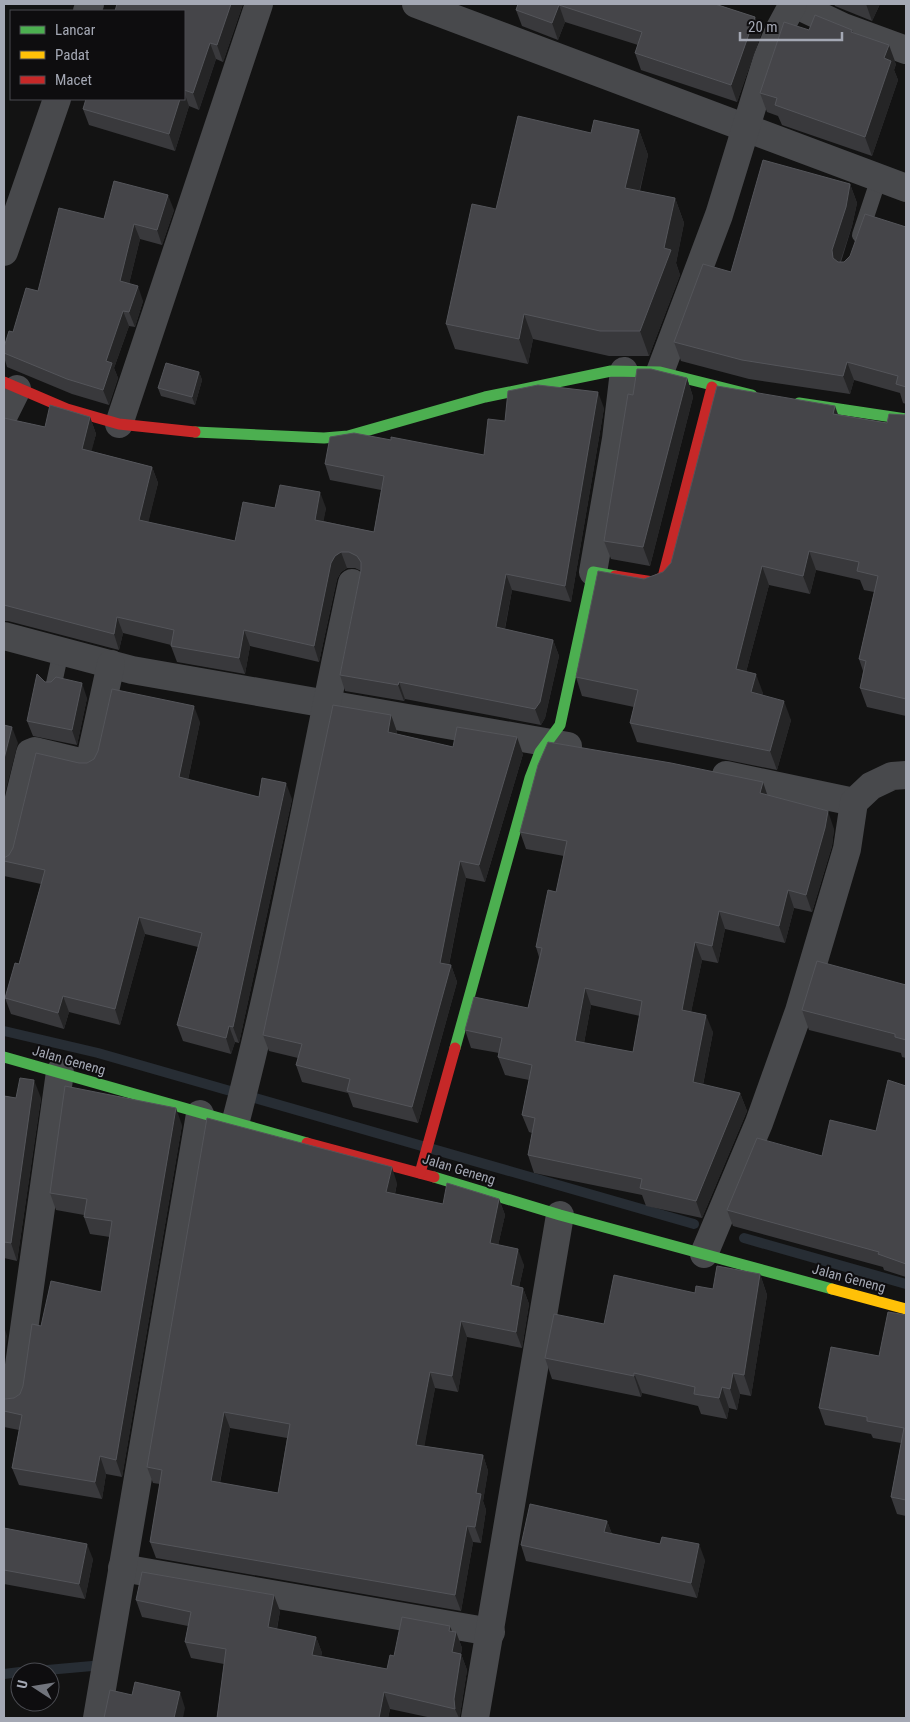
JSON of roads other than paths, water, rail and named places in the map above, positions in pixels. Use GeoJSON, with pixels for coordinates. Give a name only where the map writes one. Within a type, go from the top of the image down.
{"type":"FeatureCollection","features":[{"type":"Feature","properties":{"kind":"street"},"geometry":{"type":"LineString","coordinates":[[119,424],[259,4]]}},
{"type":"Feature","properties":{"kind":"street"},"geometry":{"type":"LineString","coordinates":[[416,4],[906,188]]}},
{"type":"Feature","properties":{"kind":"street"},"geometry":{"type":"LineString","coordinates":[[660,372],[719,216],[747,128],[755,90],[779,30],[794,4],[843,27],[906,50]]}},
{"type":"Feature","properties":{"kind":"street"},"geometry":{"type":"LineString","coordinates":[[4,252],[57,100]]}},
{"type":"Feature","properties":{"kind":"street"},"geometry":{"type":"LineString","coordinates":[[4,415],[11,386],[67,409],[119,424],[206,433],[324,438],[348,436],[485,397],[611,371],[660,372],[765,398]]}},
{"type":"Feature","properties":{"kind":"street"},"geometry":{"type":"LineString","coordinates":[[420,1172],[530,778],[540,752],[560,725],[563,716],[594,572],[616,439],[624,371]]}},
{"type":"Feature","properties":{"kind":"street"},"geometry":{"type":"LineString","coordinates":[[594,572],[653,582],[663,577],[712,386]]}},
{"type":"Feature","properties":{"kind":"street"},"geometry":{"type":"LineString","coordinates":[[784,401],[906,419]]}},
{"type":"Feature","properties":{"kind":"street"},"geometry":{"type":"LineString","coordinates":[[240,1102],[284,916],[326,702],[352,583]]}},
{"type":"Feature","properties":{"kind":"street"},"geometry":{"type":"LineString","coordinates":[[4,636],[132,670],[326,702],[595,751]]}},
{"type":"Feature","properties":{"kind":"street"},"geometry":{"type":"LineString","coordinates":[[4,860],[30,753],[34,751],[100,766],[111,664]]}},
{"type":"Feature","properties":{"kind":"street"},"geometry":{"type":"LineString","coordinates":[[699,769],[854,802]]}},
{"type":"Feature","properties":{"kind":"street"},"geometry":{"type":"LineString","coordinates":[[704,1254],[759,1123],[799,1011],[848,848],[854,802],[871,786],[892,776],[906,775]]}},
{"type":"Feature","properties":{"kind":"street","name":"Jalan Geneng"},"geometry":{"type":"LineString","coordinates":[[4,1057],[200,1114],[240,1102],[420,1172],[560,1215],[906,1309]]}},
{"type":"Feature","properties":{"kind":"street"},"geometry":{"type":"LineString","coordinates":[[14,1401],[60,1072]]}},
{"type":"Feature","properties":{"kind":"street"},"geometry":{"type":"LineString","coordinates":[[96,1718],[200,1114]]}},
{"type":"Feature","properties":{"kind":"street"},"geometry":{"type":"LineString","coordinates":[[475,1718],[560,1215]]}},
{"type":"Feature","properties":{"kind":"street"},"geometry":{"type":"LineString","coordinates":[[122,1568],[491,1632]]}},
{"type":"Feature","properties":{"kind":"lane"},"geometry":{"type":"LineString","coordinates":[[854,252],[879,178]]}},
{"type":"Feature","properties":{"kind":"lane"},"geometry":{"type":"LineString","coordinates":[[53,688],[61,651]]}},
{"type":"Feature","properties":{"kind":"waterway"},"geometry":{"type":"LineString","coordinates":[[4,1031],[98,1053],[694,1224]]}},
{"type":"Feature","properties":{"kind":"waterway"},"geometry":{"type":"LineString","coordinates":[[744,1238],[906,1284]]}},
{"type":"Feature","properties":{"kind":"waterway"},"geometry":{"type":"LineString","coordinates":[[60,1669],[92,1666]]}},
{"type":"Feature","properties":{"kind":"waterway"},"geometry":{"type":"LineString","coordinates":[[4,1674],[10,1673]]}}]}
